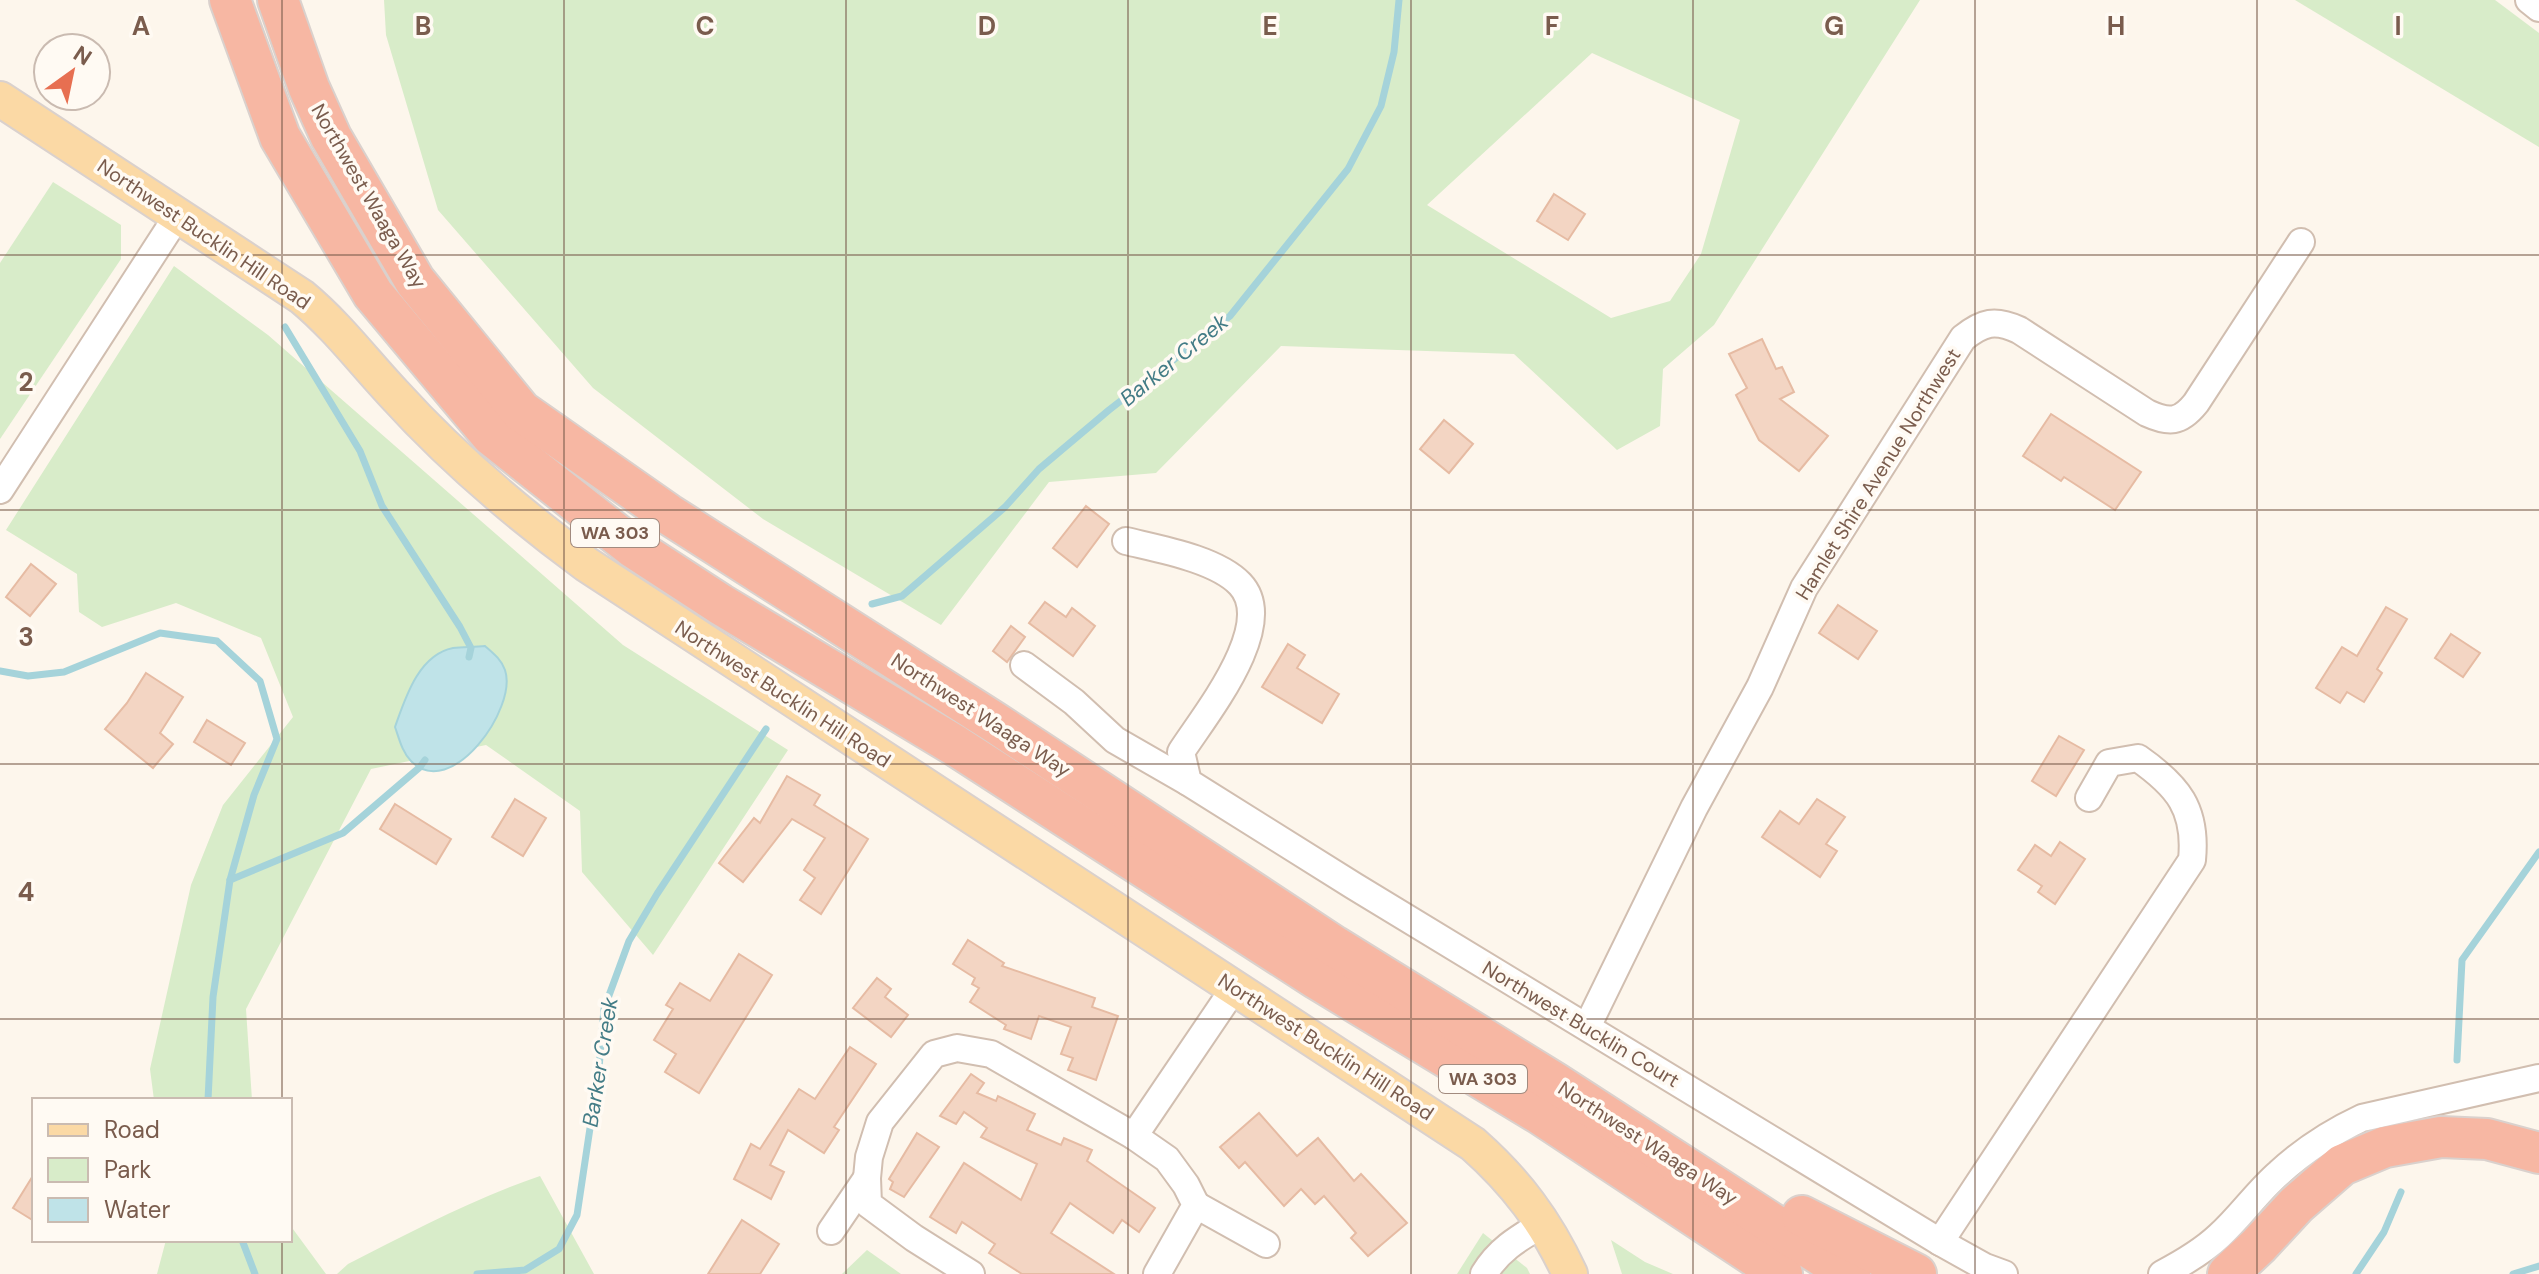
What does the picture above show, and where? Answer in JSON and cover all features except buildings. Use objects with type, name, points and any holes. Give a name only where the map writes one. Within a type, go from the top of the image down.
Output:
[{"type":"highway","name":"Northwest Waaga Way","points":[[230,0],[280,137],[373,294],[491,435],[634,548],[720,604],[956,746],[1317,979],[1553,1122],[1782,1274]]},
{"type":"highway","name":"Northwest Waaga Way","points":[[278,0],[309,88],[331,137],[415,281],[521,411],[668,514],[994,722],[1334,946],[1850,1274]]},
{"type":"highway","points":[[294,0],[301,24],[309,88]]},
{"type":"highway","points":[[1578,1099],[1916,1274]]},
{"type":"highway","points":[[2228,1274],[2296,1205],[2342,1165],[2385,1147],[2441,1137],[2487,1139],[2539,1153]]},
{"type":"highway","points":[[2272,1274],[2297,1233],[2339,1192],[2392,1164],[2445,1156],[2486,1160],[2539,1174]]},
{"type":"main road","name":"Northwest Bucklin Hill Road","points":[[0,99],[279,280],[313,306],[454,456],[526,519],[586,564],[1473,1144],[1517,1187],[1544,1223],[1570,1274]]},
{"type":"street","points":[[2529,0],[2539,8]]},
{"type":"street","points":[[0,490],[178,215]]},
{"type":"street","name":"Hamlet Shire Avenue Northwest","points":[[1587,1027],[1694,808],[1760,687],[1804,588],[1963,338],[1990,322],[2005,323],[2147,413],[2162,420],[2176,421],[2196,403],[2301,242]]},
{"type":"street","points":[[1126,541],[1168,551],[1222,571],[1240,584],[1247,595],[1251,611],[1250,634],[1241,656],[1181,752],[1188,782]]},
{"type":"street","name":"Northwest Bucklin Court","points":[[1024,665],[1074,702],[1115,740],[1940,1242],[2004,1274]]},
{"type":"street","points":[[1940,1242],[2192,860],[2194,839],[2191,820],[2181,796],[2162,775],[2138,758],[2109,763],[2089,798]]},
{"type":"street","points":[[1134,1136],[1235,987]]},
{"type":"street","points":[[971,1274],[868,1204],[869,1157],[880,1122],[934,1054],[957,1048],[991,1054],[1134,1136],[1167,1159],[1196,1205],[1266,1244]]},
{"type":"street","points":[[2162,1274],[2200,1253],[2278,1173],[2320,1140],[2341,1128],[2375,1115],[2539,1078]]},
{"type":"street","points":[[831,1231],[867,1178]]},
{"type":"street","points":[[1157,1274],[1196,1205]]},
{"type":"street","points":[[1484,1274],[1508,1244],[1544,1223]]},
{"type":"green space","points":[[384,0],[1920,0],[1714,325],[1663,369],[1660,426],[1617,450],[1514,354],[1281,346],[1156,473],[1049,482],[941,625],[763,519],[593,388],[438,210],[386,35]],"holes":[[[1592,53],[1740,120],[1701,254],[1670,301],[1611,318],[1427,205]]]},
{"type":"green space","points":[[2295,0],[2495,0],[2539,33],[2539,147]]},
{"type":"green space","points":[[53,182],[121,225],[121,259],[0,439],[0,263]]},
{"type":"green space","points":[[174,266],[268,335],[623,645],[788,750],[653,955],[582,872],[580,811],[486,745],[371,769],[246,1009],[252,1098],[154,1098],[150,1069],[191,885],[223,805],[293,717],[261,638],[176,603],[102,627],[79,612],[77,574],[6,530]]},
{"type":"green space","points":[[540,1176],[594,1274],[337,1274],[348,1264],[442,1217]]},
{"type":"green space","points":[[292,1228],[326,1274],[157,1274],[165,1242],[292,1242]]},
{"type":"green space","points":[[1483,1233],[1527,1268],[1530,1274],[1457,1274]]},
{"type":"green space","points":[[1611,1240],[1645,1262],[1673,1274],[1622,1274]]},
{"type":"green space","points":[[867,1250],[901,1274],[842,1274]]},
{"type":"water","points":[[485,646],[499,659],[505,670],[506,687],[492,726],[462,760],[444,769],[427,770],[408,757],[395,727],[409,692],[422,669],[441,652]]},
{"type":"waterway","name":"Barker Creek","points":[[872,604],[902,596],[1005,507],[1039,469],[1230,316],[1348,169],[1381,106],[1394,52],[1399,0]]},
{"type":"waterway","points":[[285,327],[360,451],[382,506],[460,627],[471,648],[469,657]]},
{"type":"waterway","points":[[0,671],[28,676],[64,672],[160,633],[217,641],[260,681],[277,739],[254,795],[230,880],[213,997],[208,1098]]},
{"type":"waterway","name":"Barker Creek","points":[[477,1274],[525,1270],[559,1249],[577,1215],[599,1068],[604,1009],[629,941],[766,729]]},
{"type":"waterway","points":[[230,880],[343,833],[425,760]]},
{"type":"waterway","points":[[2457,1060],[2462,960],[2539,852]]},
{"type":"waterway","points":[[2356,1274],[2384,1232],[2401,1192]]},
{"type":"waterway","points":[[243,1242],[255,1274]]},
{"type":"waterway","points":[[2513,1274],[2539,1266]]}]
